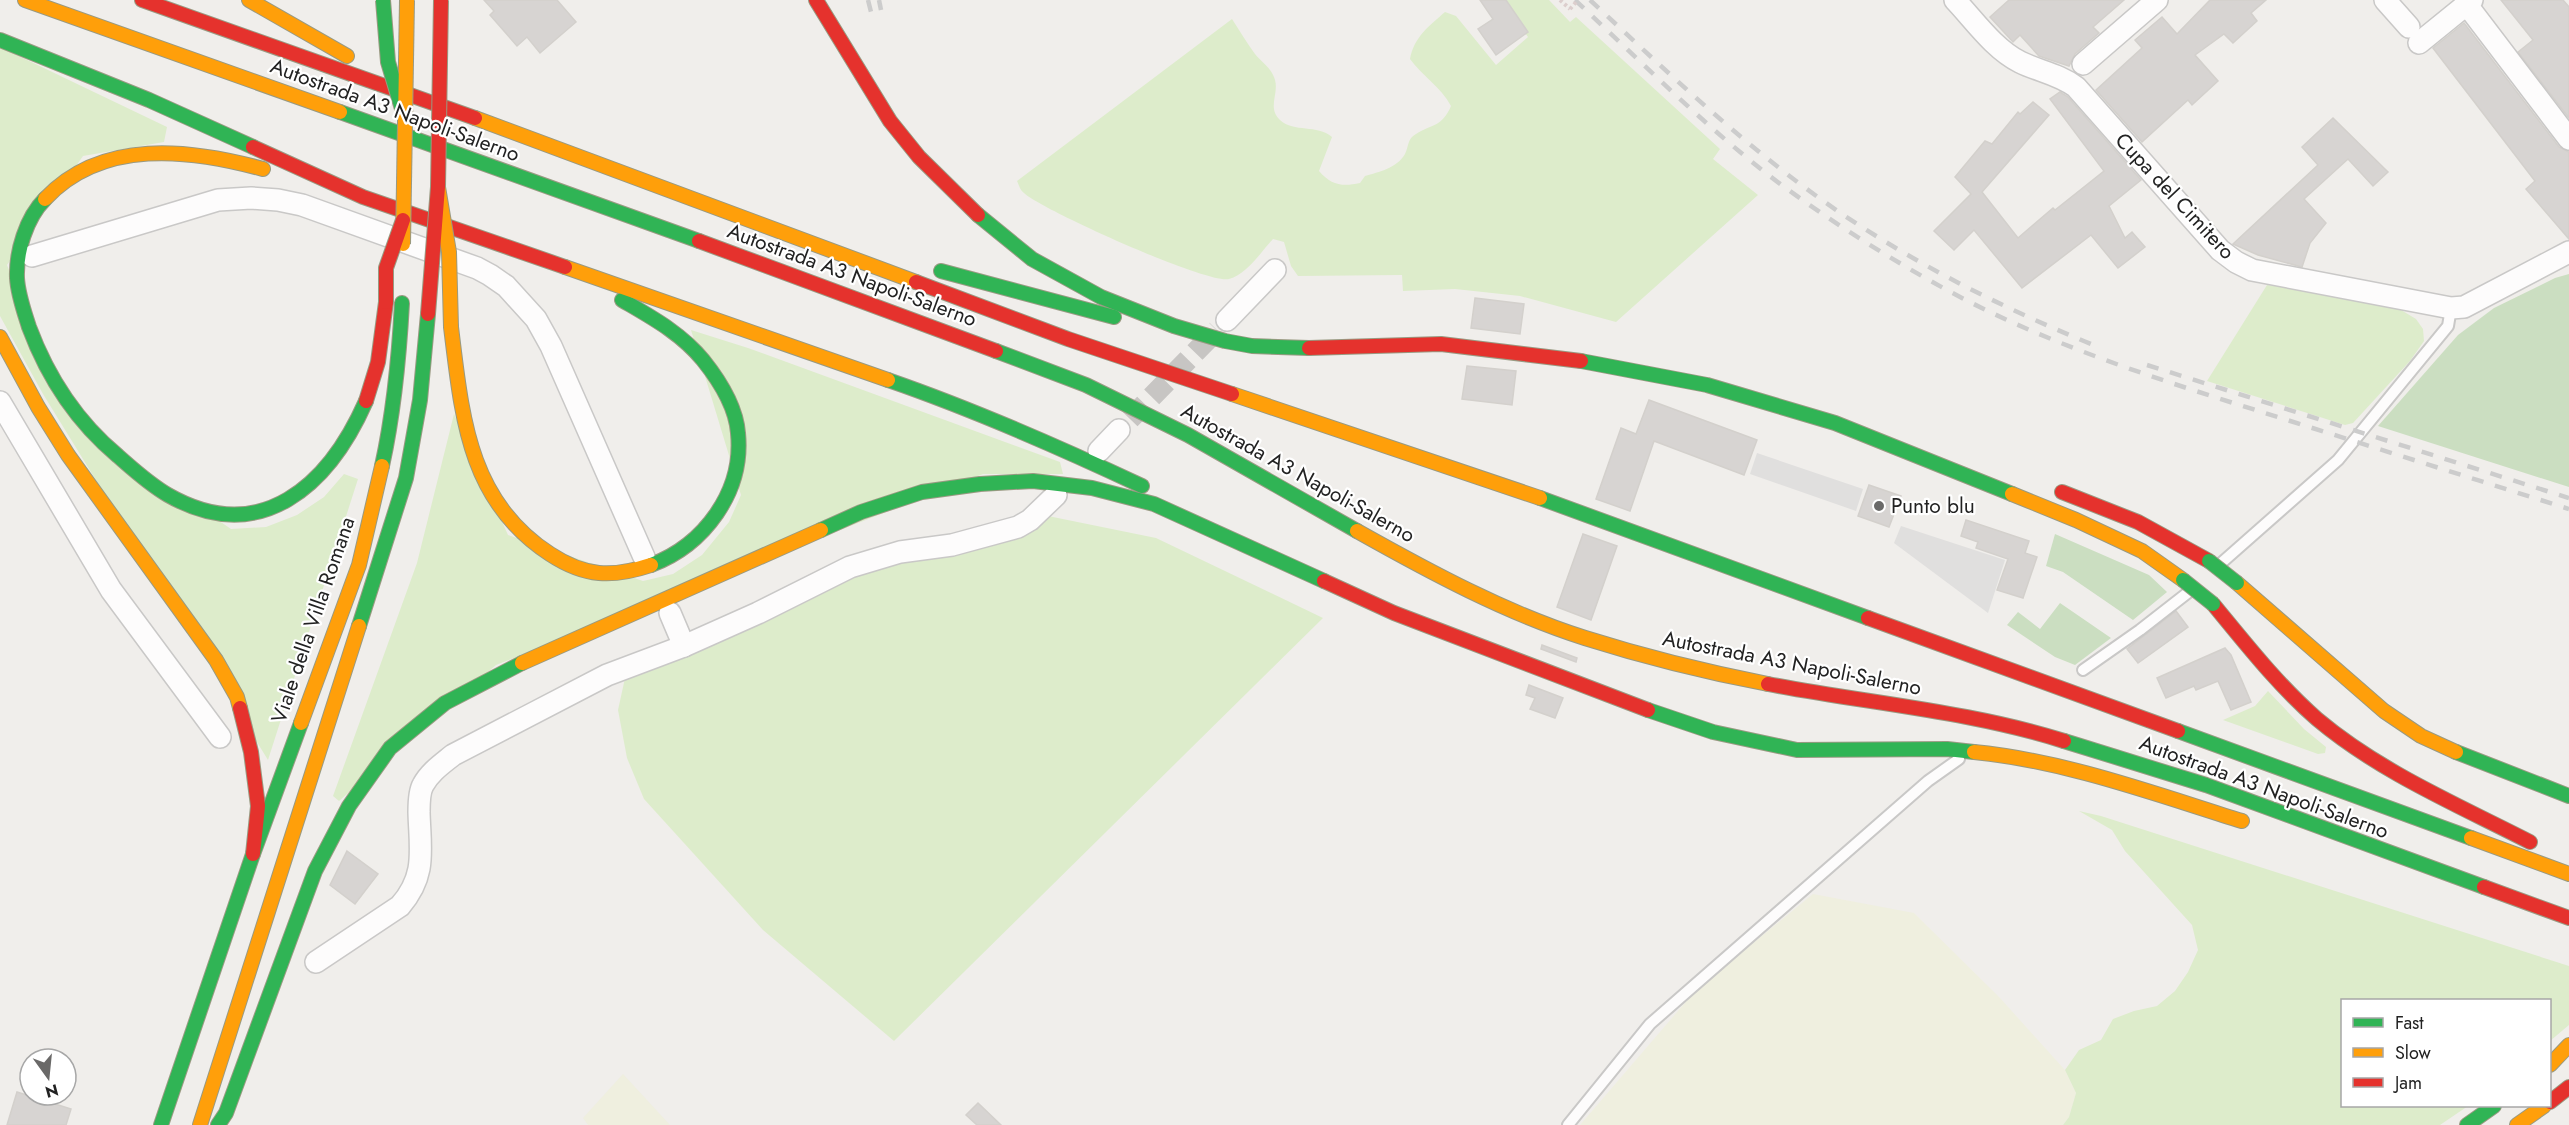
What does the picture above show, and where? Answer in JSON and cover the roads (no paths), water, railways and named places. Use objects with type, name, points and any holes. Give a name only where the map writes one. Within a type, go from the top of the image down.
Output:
[{"type":"main road","name":"Autostrada A3 Napoli-Salerno","points":[[25,0],[747,258],[1086,385],[1188,435],[1405,558],[1498,604],[1584,638],[1702,671],[2040,733],[2206,785],[2569,918]]},
{"type":"main road","name":"Autostrada A3 Napoli-Salerno","points":[[142,0],[421,98],[1068,339],[1515,489],[2569,874]]},
{"type":"main road","points":[[249,0],[421,98]]},
{"type":"main road","points":[[383,0],[388,62],[405,119]]},
{"type":"main road","points":[[402,268],[406,0]]},
{"type":"main road","name":"Viale della Villa Romana","points":[[200,1125],[406,478],[420,400],[438,187],[441,0]]},
{"type":"main road","points":[[816,0],[890,121],[919,157],[973,210],[1032,259],[1101,297],[1174,326],[1225,341]]},
{"type":"main road","points":[[0,40],[149,100],[363,197]]},
{"type":"main road","points":[[403,220],[386,268],[383,339],[368,403],[352,432],[320,477],[291,500],[263,511],[229,515],[188,505],[151,485],[106,447],[69,406],[36,345],[18,286],[20,245],[34,212],[57,183],[99,162],[148,153],[186,152],[219,158],[363,197],[968,408],[1126,477],[1286,563]]},
{"type":"main road","points":[[438,187],[449,252],[451,327],[462,408],[475,461],[496,502],[528,539],[561,561],[599,575],[648,568],[685,549],[718,516],[735,475],[738,433],[725,395],[701,358],[693,350],[676,334],[569,267]]},
{"type":"main road","points":[[729,212],[888,256]]},
{"type":"main road","points":[[923,266],[1059,303],[1225,341],[1280,348],[1441,344],[1560,357],[1707,385],[1835,423],[2114,536],[2142,551],[2212,604],[2268,669],[2334,733],[2399,774],[2569,862]]},
{"type":"main road","name":"Viale della Villa Romana","points":[[161,1125],[253,854],[359,564],[392,422],[397,386],[402,297]]},
{"type":"main road","points":[[0,337],[27,388],[68,455],[216,660],[237,697],[250,752],[258,807],[253,854]]},
{"type":"main road","points":[[1885,442],[1974,464]]},
{"type":"main road","points":[[218,1125],[226,1113],[315,871],[349,806],[390,748],[445,703],[507,669],[861,512],[922,492],[968,485],[1033,482],[1092,488],[1154,504],[1394,613],[1713,732],[1797,750],[1947,749],[1987,753],[2042,763],[2105,779],[2252,824]]},
{"type":"main road","points":[[2048,487],[2120,512],[2179,541],[2210,561],[2384,711],[2421,736],[2476,762],[2569,796]]},
{"type":"main road","points":[[2308,837],[2387,853]]},
{"type":"main road","points":[[2551,1064],[2569,1045]]},
{"type":"main road","points":[[2551,1101],[2569,1087]]},
{"type":"main road","points":[[2467,1125],[2493,1107]]},
{"type":"main road","points":[[2517,1125],[2543,1107]]},
{"type":"street","name":"Cupa del Cimitero","points":[[1955,0],[2007,54],[2068,81],[2076,87],[2220,250],[2252,270],[2451,308],[2464,307],[2475,302],[2569,252]]},
{"type":"street","points":[[2083,64],[2157,0]]},
{"type":"street","points":[[2385,0],[2414,35],[2470,2],[2569,139]]},
{"type":"street","points":[[32,256],[218,200],[251,198],[302,205],[477,268],[506,286],[536,320],[551,346],[644,556]]},
{"type":"street","points":[[1227,320],[1275,270]]},
{"type":"street","points":[[0,402],[111,590],[220,737]]},
{"type":"street","points":[[1099,451],[1119,430]]},
{"type":"street","points":[[316,962],[400,906],[411,893],[419,877],[419,807],[422,786],[433,771],[453,755],[607,675],[684,646],[758,613],[850,567],[900,552],[952,545],[1018,527],[1030,520],[1056,495]]},
{"type":"street","points":[[670,613],[684,646]]},
{"type":"lane","points":[[2083,670],[2180,600],[2338,460],[2448,326],[2451,308]]},
{"type":"lane","points":[[1568,1125],[1650,1024],[1904,802],[1959,759]]},
{"type":"tunnel","points":[[1130,419],[1217,330]]},
{"type":"railway","points":[[868,0],[871,12]]},
{"type":"railway","points":[[879,0],[881,10]]},
{"type":"railway","points":[[1575,0],[1703,120],[1756,165],[1843,227],[1947,290],[2023,327],[2103,359],[2224,400],[2569,509]]},
{"type":"railway","points":[[1590,0],[1722,121],[1828,204],[1892,246],[1948,277],[2004,306],[2091,344]]},
{"type":"railway","points":[[2147,365],[2569,498]]},
{"type":"place","name":"Punto blu","points":[[1879,506]]}]
